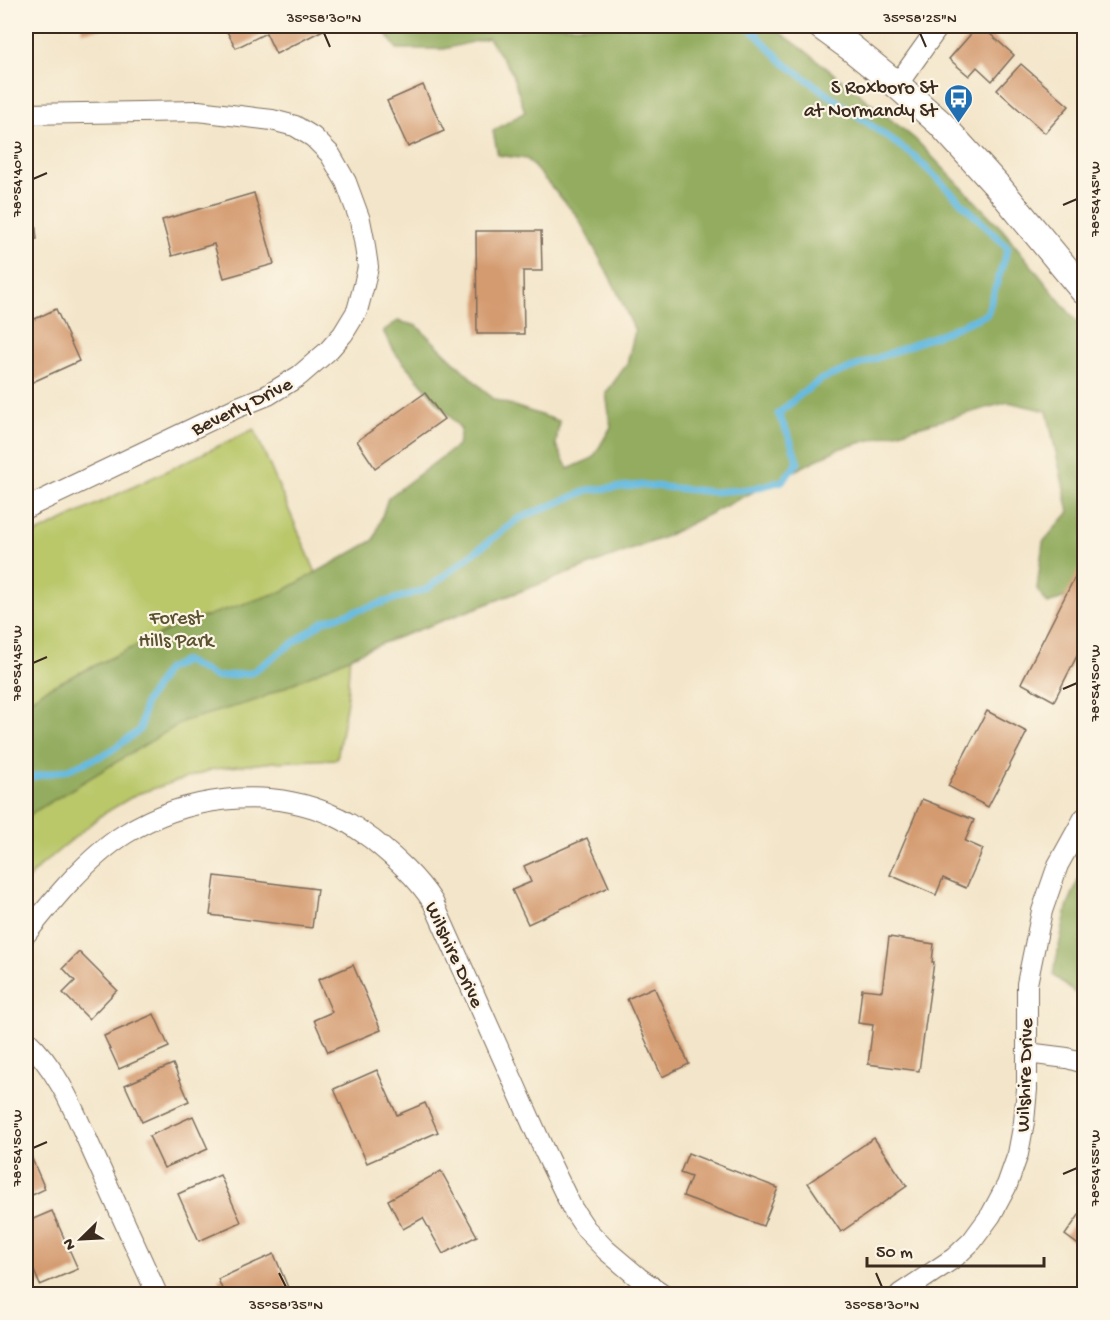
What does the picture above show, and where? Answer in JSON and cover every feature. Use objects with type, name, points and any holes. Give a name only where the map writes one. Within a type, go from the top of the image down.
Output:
[{"type":"street","points":[[821,26],[897,85],[948,132],[999,188],[1084,291]]},
{"type":"street","points":[[897,85],[939,26]]},
{"type":"street","name":"Beverly Drive","points":[[26,114],[198,111],[272,120],[295,126],[313,137],[330,154],[346,182],[360,220],[368,267],[357,311],[343,334],[328,351],[299,376],[268,395],[26,508]]},
{"type":"street","name":"Wilshire Drive","points":[[26,934],[86,865],[105,848],[125,834],[180,808],[235,798],[281,801],[330,814],[355,826],[399,861],[424,888],[433,902],[572,1208],[586,1229],[606,1250],[639,1278],[663,1294]]},
{"type":"street","name":"Wilshire Drive","points":[[900,1294],[954,1258],[972,1241],[991,1215],[1007,1185],[1018,1154],[1024,1122],[1027,984],[1042,911],[1058,865],[1084,818]]},
{"type":"street","points":[[26,1040],[47,1062],[68,1099],[157,1294]]},
{"type":"street","points":[[1027,1053],[1067,1058],[1084,1063]]},
{"type":"green space","points":[[380,26],[771,26],[803,49],[915,139],[1002,229],[1084,331],[1084,589],[1048,604],[1037,589],[1043,542],[1069,512],[1047,411],[1008,402],[838,449],[662,538],[370,648],[257,700],[184,721],[26,817],[26,702],[46,689],[179,625],[283,591],[374,540],[388,498],[458,445],[461,429],[396,354],[383,331],[398,321],[417,326],[493,399],[559,421],[556,445],[568,469],[593,458],[611,427],[606,393],[627,364],[635,331],[615,287],[577,216],[527,159],[498,155],[493,131],[525,112],[511,71],[488,38],[444,49],[397,49]]},
{"type":"green space","name":"Forest Hills Park","points":[[254,429],[350,652],[347,700],[337,759],[274,762],[214,769],[137,794],[103,814],[39,867],[26,881],[26,538]]},
{"type":"green space","points":[[1084,865],[1084,974],[1075,993],[1053,975],[1067,908]]},
{"type":"building","points":[[81,26],[114,26],[114,27],[82,32]]},
{"type":"building","points":[[224,26],[331,26],[276,54],[266,33],[236,48]]},
{"type":"building","points":[[978,26],[981,26],[1014,55],[992,81],[977,67],[969,76],[949,59]]},
{"type":"building","points":[[1021,64],[1069,106],[1045,133],[997,90]]},
{"type":"building","points":[[423,85],[444,131],[408,147],[387,101]]},
{"type":"building","points":[[254,193],[274,264],[224,278],[214,244],[172,256],[162,220]]},
{"type":"building","points":[[32,195],[37,239],[26,240],[26,196]]},
{"type":"building","points":[[476,231],[541,231],[542,271],[523,271],[524,334],[477,334]]},
{"type":"building","points":[[56,309],[79,361],[26,385],[26,323]]},
{"type":"building","points":[[425,393],[444,419],[375,468],[357,441]]},
{"type":"building","points":[[1084,559],[1084,642],[1054,701],[1021,683]]},
{"type":"building","points":[[987,711],[1027,732],[988,807],[948,786]]},
{"type":"building","points":[[922,799],[974,820],[965,841],[983,849],[966,888],[943,878],[936,895],[890,875]]},
{"type":"building","points":[[587,838],[609,887],[528,924],[512,890],[531,882],[524,866]]},
{"type":"building","points":[[215,876],[317,889],[312,928],[210,915]]},
{"type":"building","points":[[889,937],[934,944],[932,962],[934,962],[919,1071],[868,1064],[873,1025],[858,1023],[862,989],[882,991]]},
{"type":"building","points":[[79,952],[117,990],[89,1019],[63,993],[75,981],[63,968]]},
{"type":"building","points":[[353,965],[381,1030],[328,1052],[314,1020],[332,1012],[318,980]]},
{"type":"building","points":[[654,987],[689,1064],[662,1077],[627,999]]},
{"type":"building","points":[[154,1014],[169,1047],[119,1069],[104,1036]]},
{"type":"building","points":[[173,1064],[189,1101],[142,1122],[125,1085]]},
{"type":"building","points":[[377,1070],[397,1115],[425,1103],[438,1132],[367,1163],[334,1089]]},
{"type":"building","points":[[193,1116],[208,1149],[164,1168],[149,1136]]},
{"type":"building","points":[[874,1138],[907,1186],[841,1232],[808,1183]]},
{"type":"building","points":[[26,1145],[45,1189],[26,1198]]},
{"type":"building","points":[[688,1153],[778,1188],[763,1226],[683,1196],[691,1177],[680,1173]]},
{"type":"building","points":[[441,1171],[477,1236],[443,1254],[423,1218],[403,1229],[388,1200]]},
{"type":"building","points":[[220,1175],[241,1222],[199,1241],[178,1194]]},
{"type":"building","points":[[1084,1208],[1084,1249],[1065,1235]]},
{"type":"building","points":[[52,1211],[78,1269],[40,1285],[26,1252],[26,1222]]},
{"type":"building","points":[[274,1254],[289,1290],[280,1294],[224,1294],[218,1279]]},
{"type":"waterway","points":[[26,778],[66,770],[106,754],[140,730],[145,703],[167,669],[185,661],[216,677],[251,673],[324,621],[427,589],[518,519],[589,490],[644,485],[713,492],[751,489],[782,481],[798,463],[789,436],[778,414],[801,394],[822,379],[987,314],[1008,248],[914,156],[784,63],[748,26]]},
{"type":"place","name":"S Roxboro St at Normandy St","points":[[958,124]]}]
